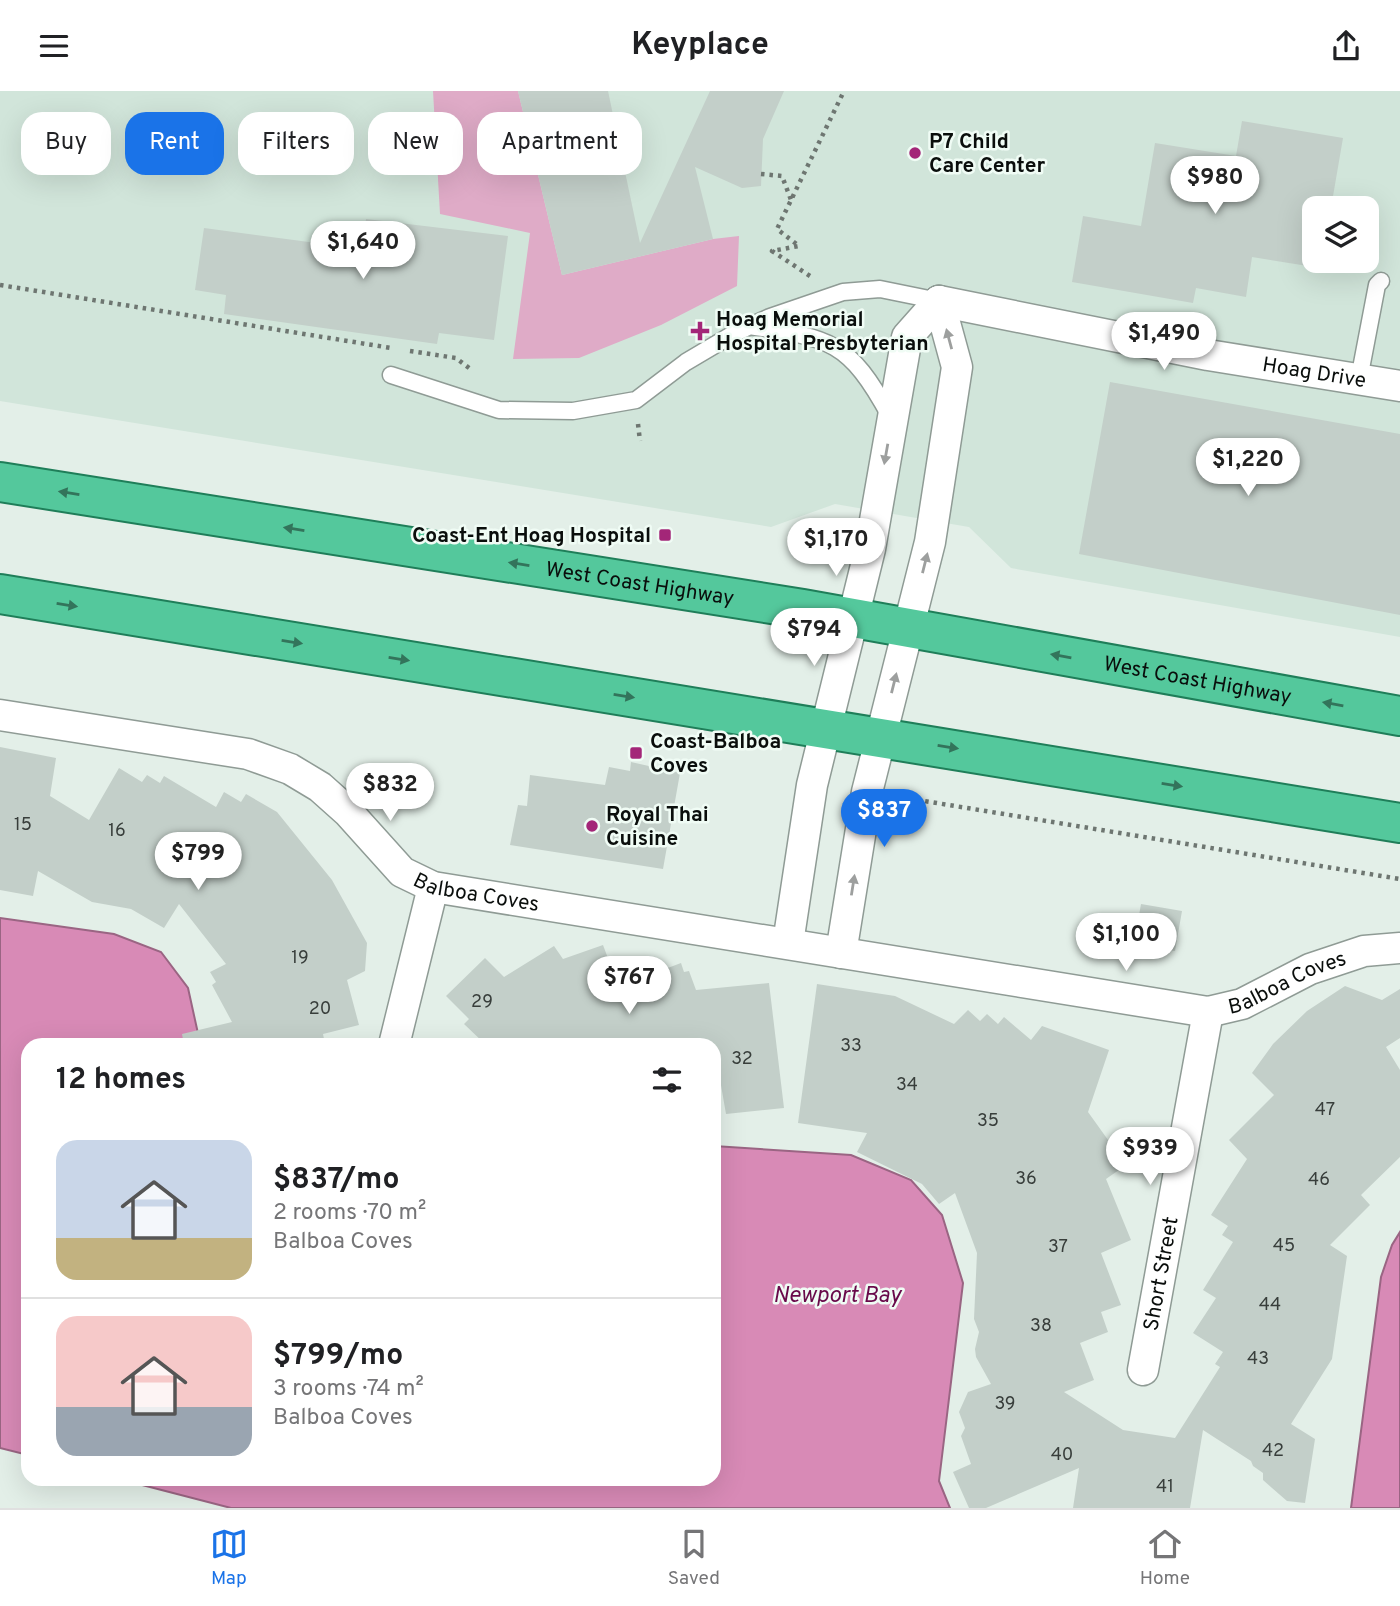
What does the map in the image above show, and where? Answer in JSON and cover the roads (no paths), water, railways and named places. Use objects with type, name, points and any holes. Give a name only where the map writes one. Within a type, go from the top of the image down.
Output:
[{"type":"highway","name":"West Coast Highway","points":[[0,482],[852,619],[1400,716]]},
{"type":"highway","points":[[0,594],[1400,823]]},
{"type":"street","name":"Hoag Drive","points":[[939,301],[1208,355],[1400,386]]},
{"type":"street","points":[[788,943],[812,785],[870,549],[907,337],[939,301]]},
{"type":"street","points":[[841,953],[867,792],[930,542],[957,367],[939,301]]},
{"type":"street","name":"Balboa Coves","points":[[0,715],[248,754],[289,769],[320,787],[348,812],[402,872],[433,887],[1208,1012],[1242,1005],[1310,969],[1364,951],[1400,948]]},
{"type":"street","points":[[396,1038],[433,887]]},
{"type":"street","name":"Short Street","points":[[1143,1370],[1208,1012]]},
{"type":"lane","points":[[1359,379],[1377,285],[1381,281]]},
{"type":"lane","points":[[391,375],[499,409],[573,411],[636,400],[686,362],[749,326],[843,292],[880,289],[939,301]]},
{"type":"lane","points":[[749,326],[810,335],[840,349],[871,381],[892,420]]},
{"type":"water","points":[[0,918],[114,934],[161,952],[188,988],[199,1038],[21,1038],[21,1453],[0,1448]]},
{"type":"water","name":"Newport Bay","points":[[721,1146],[851,1155],[911,1180],[942,1215],[963,1283],[939,1481],[950,1508],[231,1508],[146,1486],[721,1486]]},
{"type":"water","points":[[1400,1232],[1400,1508],[1351,1508],[1381,1277],[1392,1245]]},
{"type":"place","name":"P7 Child Care Center","points":[[915,153]]},
{"type":"place","name":"Hoag Memorial Hospital Presbyterian","points":[[700,331]]},
{"type":"place","name":"Coast-Ent Hoag Hospital","points":[[665,535]]},
{"type":"place","name":"Coast-Balboa Coves","points":[[636,753]]},
{"type":"place","name":"Royal Thai Cuisine","points":[[592,826]]}]
